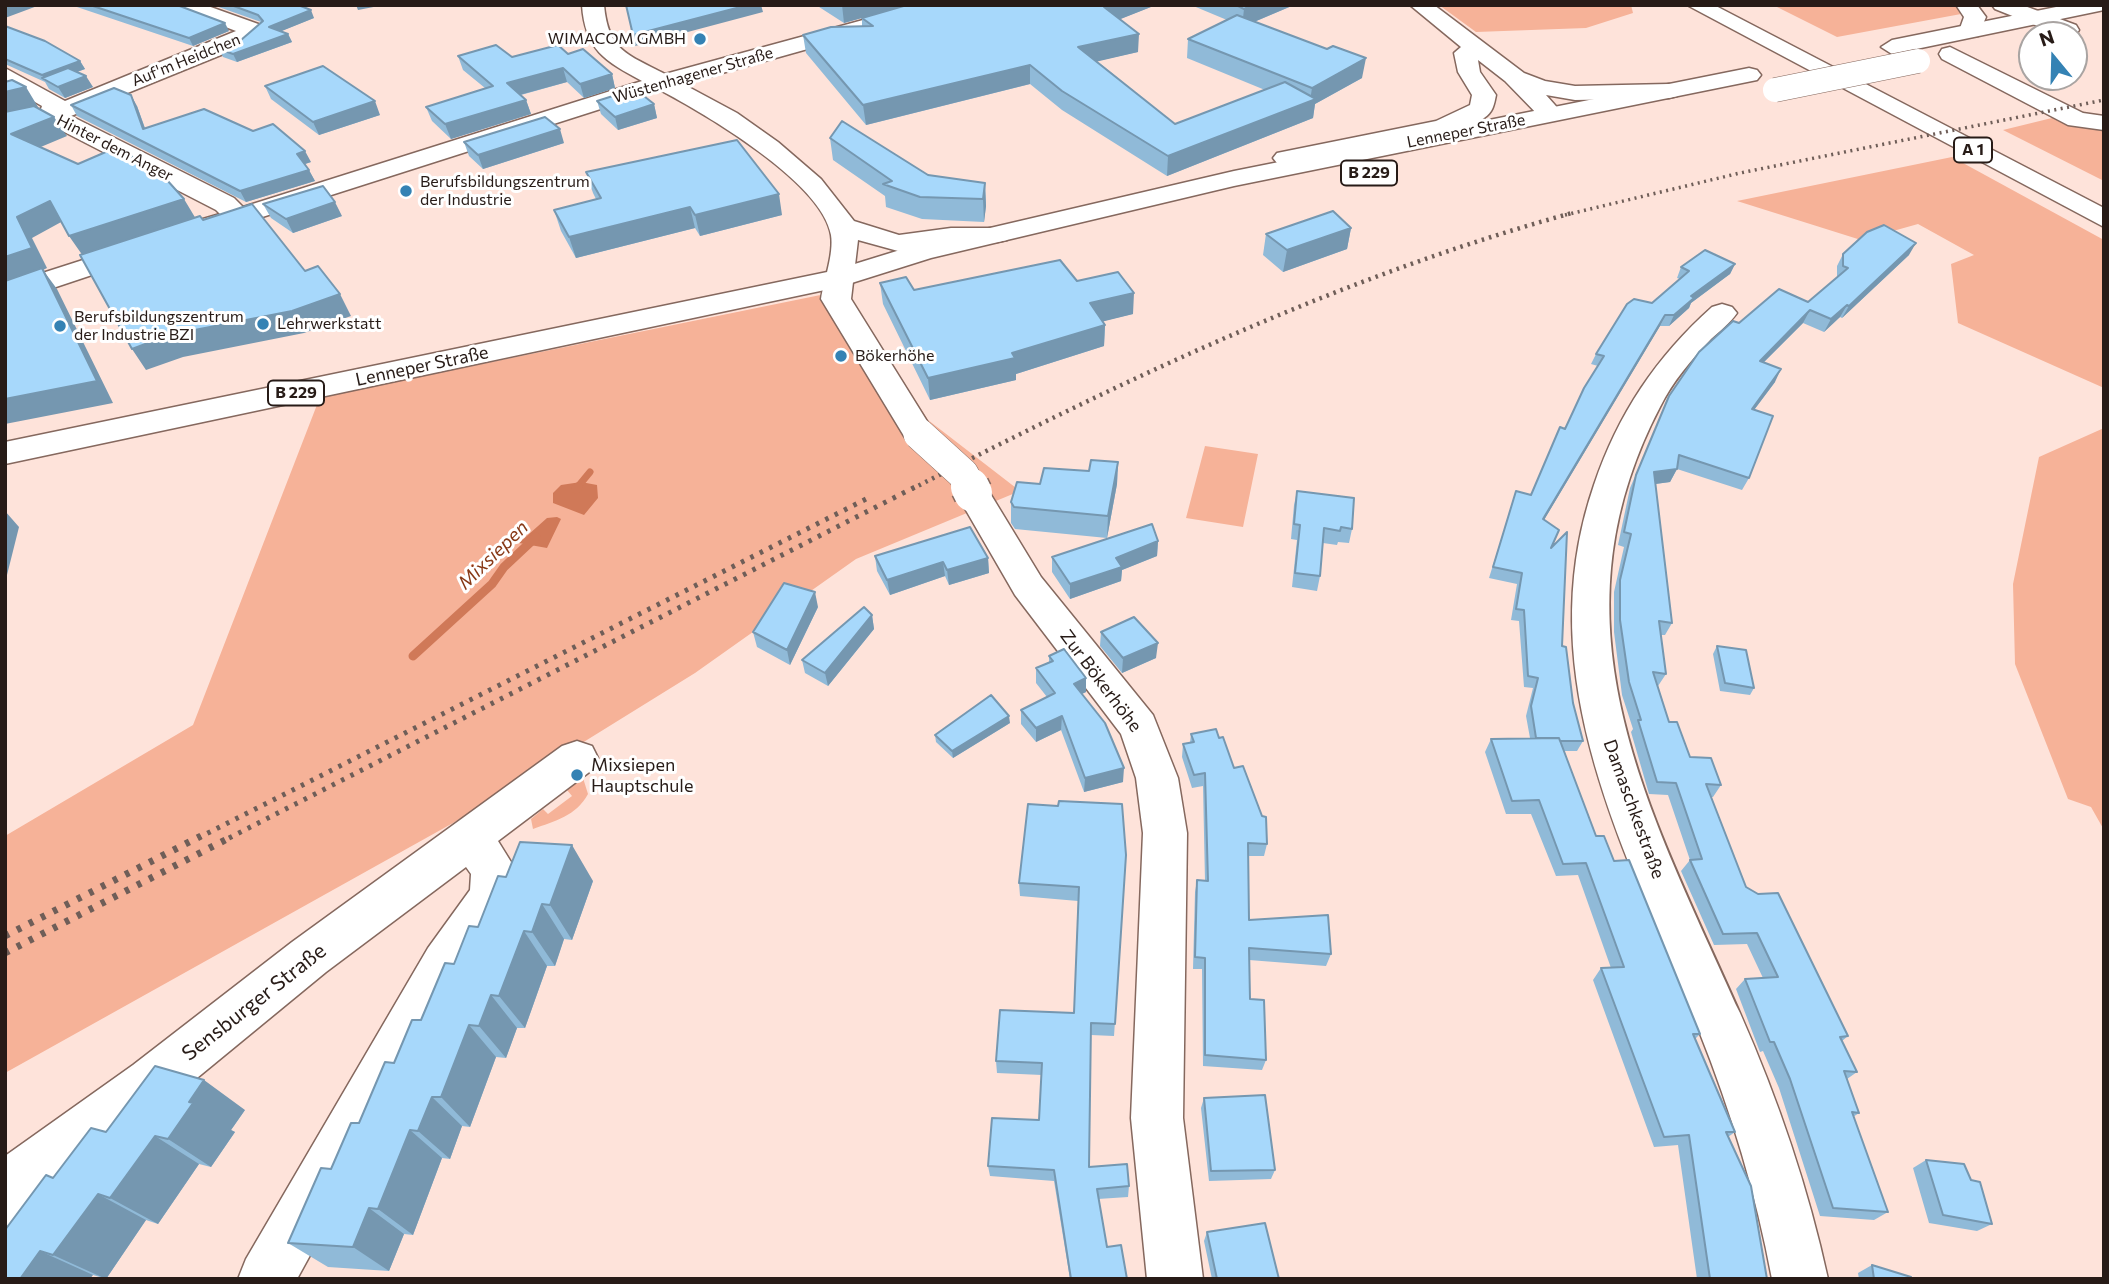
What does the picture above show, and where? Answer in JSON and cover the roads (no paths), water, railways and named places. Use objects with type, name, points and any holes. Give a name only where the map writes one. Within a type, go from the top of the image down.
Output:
[{"type":"main road","name":"Auf'm Heidchen","points":[[56,117],[224,46],[253,30],[185,5]]},
{"type":"main road","points":[[593,5],[595,31],[605,47],[717,111],[747,132],[822,194],[840,216],[845,227],[898,243],[951,236],[997,234]]},
{"type":"main road","name":"Wüstenhagener Straße","points":[[5,295],[171,238],[663,82],[943,5]]},
{"type":"main road","points":[[1407,5],[1465,53],[1517,105],[1550,122]]},
{"type":"main road","points":[[1420,5],[1513,76],[1550,122]]},
{"type":"main road","name":"A 1","points":[[1698,5],[2104,219]]},
{"type":"main road","name":"A 1","points":[[1734,5],[2104,197]]},
{"type":"main road","points":[[1966,5],[1975,17],[1970,31]]},
{"type":"main road","points":[[2002,5],[2035,21]]},
{"type":"main road","name":"Lenneper Straße","points":[[2041,21],[2099,5]]},
{"type":"main road","name":"Lenneper Straße","points":[[839,278],[894,277],[932,270],[1193,209],[1669,91],[1970,31],[2018,25]]},
{"type":"main road","name":"Lenneper Straße","points":[[5,453],[839,278],[895,257],[1277,164],[1774,90],[1950,54],[2018,29]]},
{"type":"main road","points":[[1277,164],[1443,127],[1474,114],[1482,107],[1484,95],[1469,72],[1465,53]]},
{"type":"main road","points":[[1950,54],[2077,120],[2104,123]]},
{"type":"main road","name":"Hinter dem Anger","points":[[5,75],[55,103],[56,117],[225,204],[237,217]]},
{"type":"main road","points":[[1513,76],[1553,91],[1578,95],[1642,89],[1669,91]]},
{"type":"main road","points":[[5,125],[26,117],[56,117]]},
{"type":"main road","points":[[5,142],[56,117]]},
{"type":"main road","name":"Zur Bökerhöhe","points":[[845,227],[835,299],[841,311],[919,434],[963,474],[1028,586],[1139,727],[1157,778],[1166,833],[1157,1118],[1175,1279]]},
{"type":"main road","name":"Damaschkestraße","points":[[1722,313],[1693,338],[1665,370],[1634,421],[1604,501],[1595,540],[1590,586],[1590,646],[1595,688],[1610,752],[1643,841],[1749,1095],[1786,1208],[1800,1279]]},
{"type":"main road","name":"Sensburger Straße","points":[[5,1189],[50,1159],[309,957],[577,758]]},
{"type":"main road","points":[[267,1279],[445,963],[492,896],[494,870],[481,852],[460,846]]},
{"type":"main road","name":"Sensburger Straße","points":[[5,1225],[50,1159]]},
{"type":"waterway","name":"Mixsiepen","points":[[578,487],[576,489],[590,472]]},
{"type":"waterway","name":"Mixsiepen","points":[[413,656],[492,584],[504,567],[536,537]]},
{"type":"railway","points":[[1567,215],[1740,173],[2104,100]]},
{"type":"railway","points":[[1567,215],[1572,213]]},
{"type":"railway","points":[[912,489],[1072,408],[1317,299],[1486,239],[1567,215]]},
{"type":"railway","points":[[229,838],[915,487]]},
{"type":"railway","points":[[198,838],[870,497]]},
{"type":"railway","points":[[5,936],[201,836]]},
{"type":"railway","points":[[5,953],[233,836]]},
{"type":"place","name":"WIMACOM GMBH","points":[[700,39]]},
{"type":"place","name":"Berufsbildungszentrum der Industrie","points":[[406,191]]},
{"type":"place","name":"Lehrwerkstatt","points":[[263,324]]},
{"type":"place","name":"Berufsbildungszentrum der Industrie BZI","points":[[60,326]]},
{"type":"place","name":"Bökerhöhe","points":[[841,356]]},
{"type":"place","name":"Mixsiepen Hauptschule","points":[[577,775]]}]
